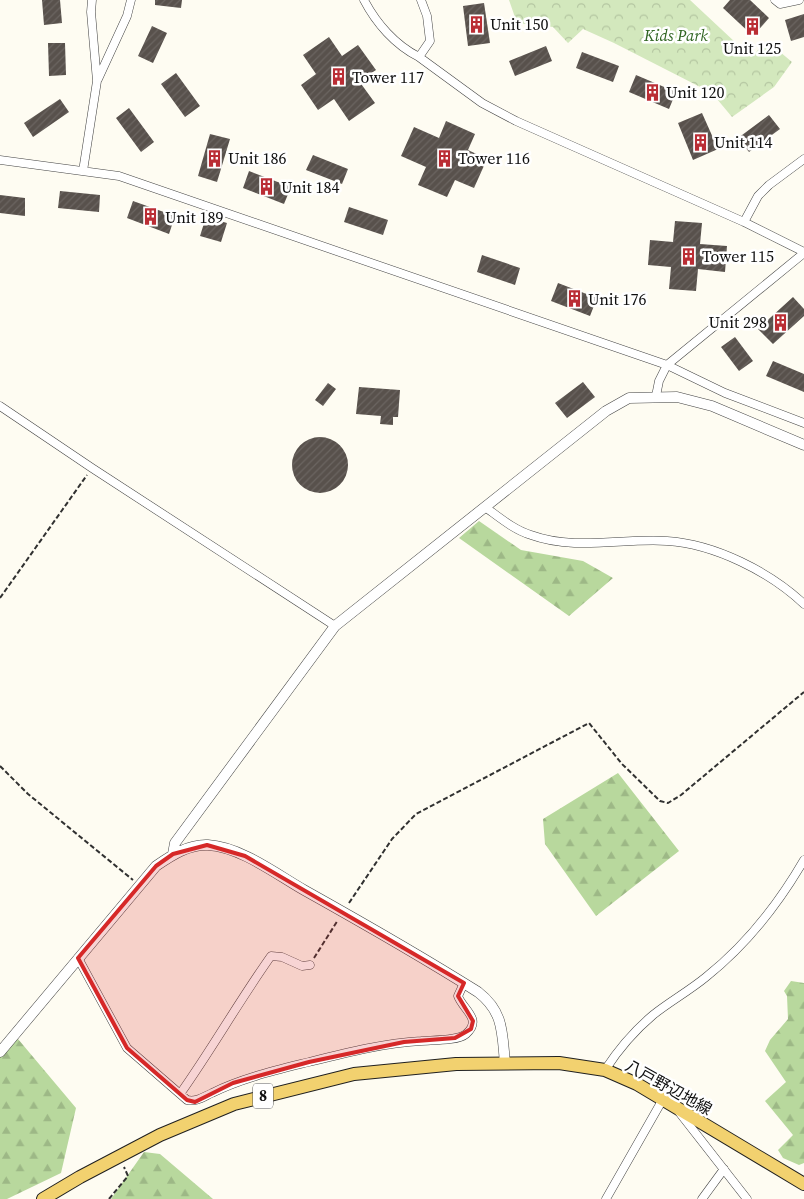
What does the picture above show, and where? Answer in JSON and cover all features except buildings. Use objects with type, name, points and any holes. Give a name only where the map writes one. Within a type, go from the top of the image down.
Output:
[{"type":"main road","name":"八戸野辺地線","points":[[505,1063],[559,1063],[605,1070],[637,1084],[804,1184]]},
{"type":"main road","name":"8","points":[[42,1199],[160,1135],[234,1104],[354,1074],[456,1064],[505,1063]]},
{"type":"street","points":[[83,171],[97,81],[91,12],[92,0]]},
{"type":"street","points":[[97,81],[127,16],[132,0]]},
{"type":"street","points":[[364,0],[372,14],[387,32],[407,51],[418,56],[482,103],[516,121],[744,222],[804,253],[667,365],[659,381],[656,396]]},
{"type":"street","points":[[418,56],[430,40],[428,16],[421,0]]},
{"type":"street","points":[[775,0],[780,4],[799,0]]},
{"type":"street","points":[[744,222],[758,196],[804,158]]},
{"type":"street","points":[[0,160],[119,176],[667,365],[724,393],[804,423]]},
{"type":"street","points":[[173,854],[175,842],[335,626],[606,411],[629,398],[677,397],[712,406],[804,445]]},
{"type":"street","points":[[0,406],[335,626]]},
{"type":"street","points":[[485,507],[505,522],[530,535],[555,542],[580,544],[637,540],[670,541],[716,552],[748,564],[770,577],[804,604]]},
{"type":"street","points":[[0,1052],[156,866],[173,854],[190,847],[207,845],[226,848],[245,856],[464,983],[488,1000],[496,1011],[502,1028],[505,1063]]},
{"type":"street","points":[[605,1070],[614,1056],[653,1015],[706,977],[736,949],[783,893],[804,860]]},
{"type":"street","points":[[180,1094],[271,956],[282,957],[302,966],[310,965]]},
{"type":"street","points":[[78,958],[127,1048],[187,1100],[194,1102],[233,1083],[309,1062],[404,1042],[464,1036],[471,1029],[473,1021],[469,1011],[461,1004],[458,996],[464,983]]},
{"type":"street","points":[[606,1199],[668,1102],[747,1199]]},
{"type":"street","points":[[702,1199],[724,1169]]},
{"type":"path","points":[[0,598],[92,468]]},
{"type":"path","points":[[310,965],[392,839],[416,814],[589,723],[629,770],[660,801],[668,803],[681,795],[804,692]]},
{"type":"path","points":[[0,766],[28,794],[139,885]]},
{"type":"path","points":[[109,1199],[128,1176],[120,1155]]},
{"type":"highlighted area","points":[[207,845],[245,856],[464,983],[458,996],[473,1021],[471,1029],[455,1038],[404,1042],[309,1062],[233,1083],[195,1102],[187,1100],[127,1048],[78,958],[156,866],[173,854]]},
{"type":"green space","name":"Kids Park","points":[[509,0],[690,0],[751,57],[767,41],[792,62],[774,87],[732,117],[712,93],[583,29],[568,43],[553,27],[517,23]]},
{"type":"green space","points":[[479,521],[521,550],[583,561],[613,578],[569,616],[459,538]]},
{"type":"green space","points":[[618,773],[679,851],[596,916],[545,844],[543,819]]},
{"type":"green space","points":[[791,981],[804,983],[804,1163],[799,1165],[783,1158],[778,1150],[793,1135],[765,1101],[786,1082],[765,1051],[770,1040],[788,1019],[787,996],[784,991]]},
{"type":"green space","points":[[18,1039],[76,1108],[61,1173],[7,1199],[0,1199],[0,1053]]},
{"type":"green space","points":[[144,1152],[160,1154],[213,1199],[111,1199]]},
{"type":"place","name":"Unit 150","points":[[476,24]]},
{"type":"place","name":"Unit 125","points":[[752,27]]},
{"type":"place","name":"Tower 117","points":[[338,77]]},
{"type":"place","name":"Unit 120","points":[[652,92]]},
{"type":"place","name":"Unit 114","points":[[700,142]]},
{"type":"place","name":"Unit 186","points":[[214,158]]},
{"type":"place","name":"Tower 116","points":[[444,158]]},
{"type":"place","name":"Unit 184","points":[[267,187]]},
{"type":"place","name":"Unit 189","points":[[151,217]]},
{"type":"place","name":"Tower 115","points":[[688,256]]},
{"type":"place","name":"Unit 176","points":[[574,299]]},
{"type":"place","name":"Unit 298","points":[[781,322]]}]
